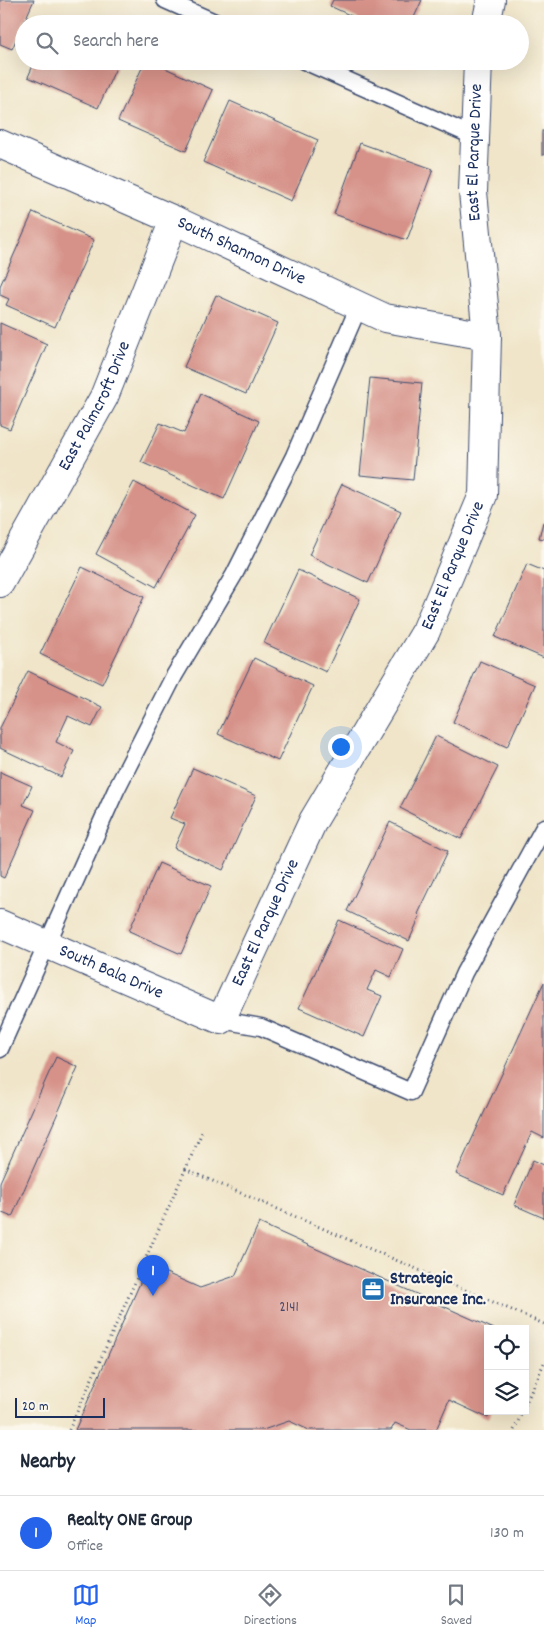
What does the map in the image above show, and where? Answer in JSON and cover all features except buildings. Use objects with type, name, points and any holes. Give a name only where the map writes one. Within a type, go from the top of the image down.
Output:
[{"type":"street","points":[[488,15],[491,0]]},
{"type":"street","name":"East El Parque Drive","points":[[222,1020],[313,821],[426,631],[482,495],[487,336],[473,192],[478,70]]},
{"type":"street","name":"South Shannon Drive","points":[[0,144],[174,220],[385,318],[487,336]]},
{"type":"street","name":"East Palmcroft Drive","points":[[0,583],[104,397],[174,220]]},
{"type":"street","name":"South Bala Drive","points":[[0,924],[222,1020]]},
{"type":"lane","points":[[165,0],[199,15]]},
{"type":"lane","points":[[324,70],[475,137]]},
{"type":"lane","points":[[0,1049],[116,790],[174,676],[234,574],[294,456],[359,306]]},
{"type":"lane","points":[[222,1020],[260,1027],[411,1092],[464,973],[544,827]]},
{"type":"path","points":[[69,1430],[203,1130]]},
{"type":"path","points":[[185,1169],[544,1324]]},
{"type":"path","points":[[529,1396],[544,1363]]},
{"type":"path","points":[[514,1430],[521,1415]]},
{"type":"place","name":"Strategic Insurance Inc.","points":[[373,1289]]},
{"type":"place","name":"Realty ONE Group","points":[[153,1296]]}]
